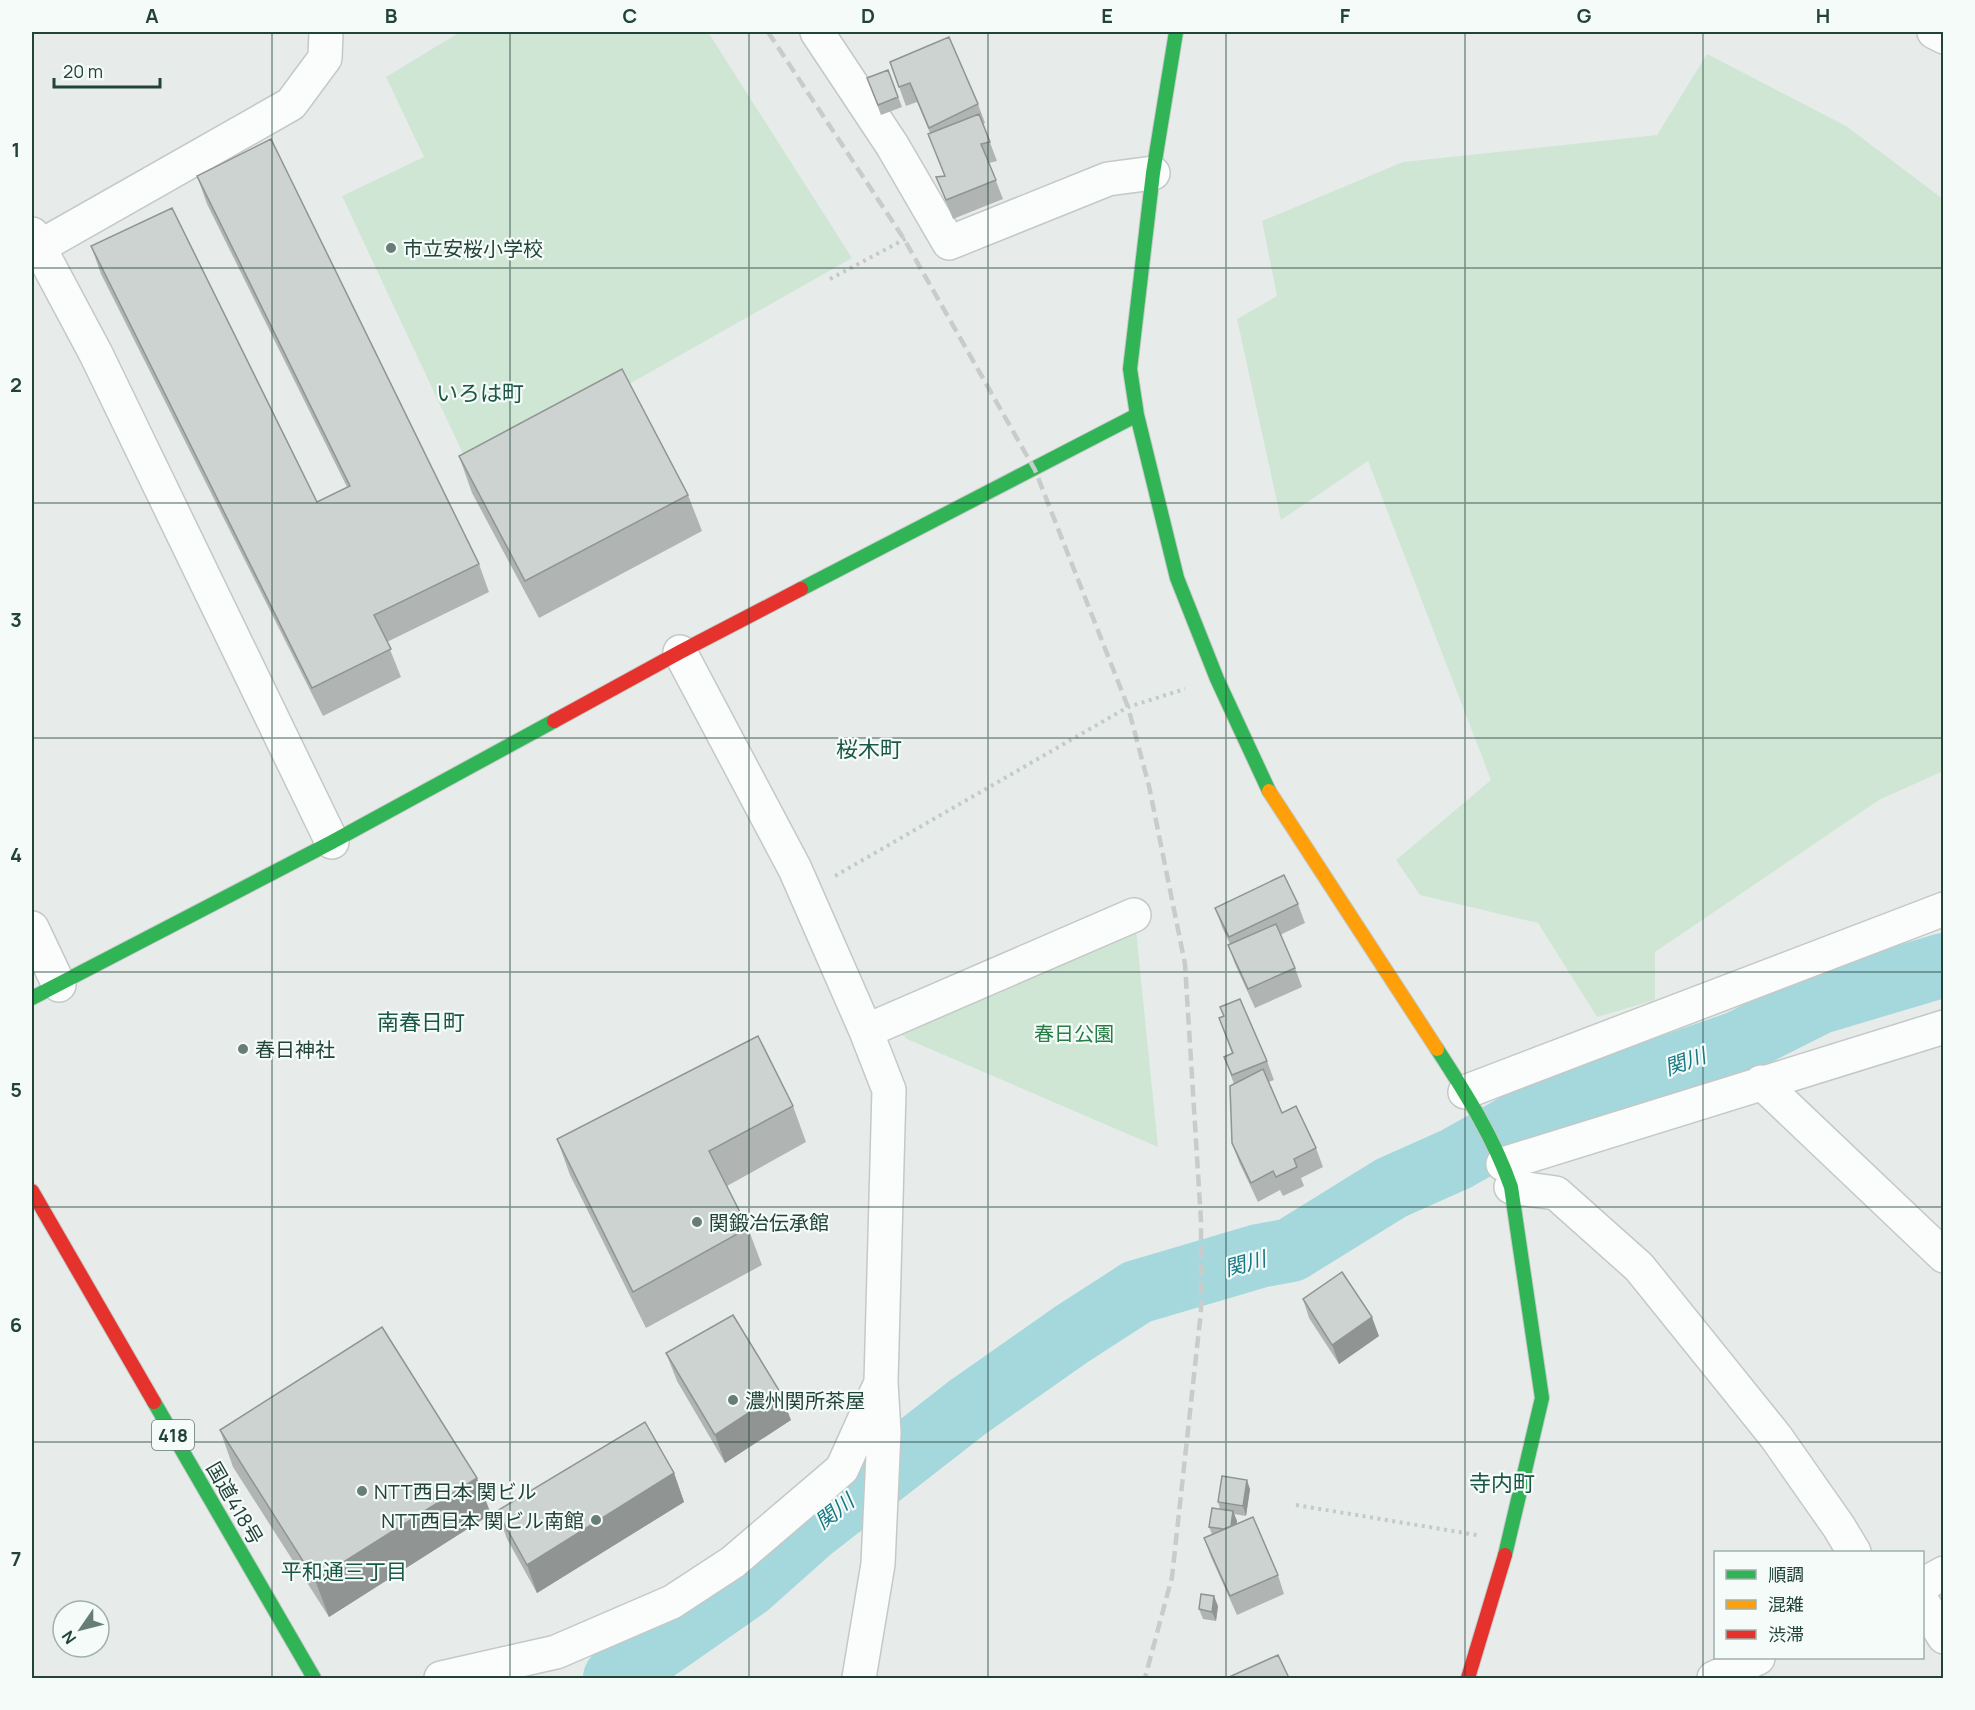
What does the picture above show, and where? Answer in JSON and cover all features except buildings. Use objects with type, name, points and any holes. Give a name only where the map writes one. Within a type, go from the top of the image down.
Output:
[{"type":"main road","points":[[1176,32],[1153,172],[1130,369],[1137,415],[1177,578],[1217,679],[1268,789],[1318,870],[1465,1092],[1507,1175],[1542,1398],[1510,1540],[1468,1678]]},
{"type":"main road","points":[[45,991],[332,842],[680,652],[1137,415]]},
{"type":"main road","name":"国道418号","points":[[32,1191],[314,1678]]},
{"type":"street","points":[[326,32],[325,58],[291,104],[34,244],[96,354],[332,842]]},
{"type":"street","points":[[817,32],[892,146],[949,243],[1108,179],[1153,172]]},
{"type":"street","points":[[1934,32],[1944,37]]},
{"type":"street","points":[[680,652],[795,869],[866,1030],[889,1090],[881,1382],[884,1432],[878,1563],[860,1678]]},
{"type":"street","points":[[1465,1092],[1944,909]]},
{"type":"street","points":[[866,1030],[1134,915]]},
{"type":"street","points":[[32,928],[45,991]]},
{"type":"street","points":[[1507,1175],[1761,1082],[1944,1027]]},
{"type":"street","points":[[1761,1082],[1944,1256]]},
{"type":"street","points":[[1507,1175],[1556,1193],[1639,1267],[1776,1437],[1853,1551]]},
{"type":"street","points":[[441,1678],[556,1652],[672,1602],[733,1562],[842,1469],[881,1382]]},
{"type":"street","points":[[1924,1585],[1944,1573]]},
{"type":"street","points":[[1924,1603],[1944,1637]]},
{"type":"street","points":[[1714,1678],[1756,1659]]},
{"type":"path","points":[[830,279],[937,223]]},
{"type":"path","points":[[806,893],[1128,706],[1217,679]]},
{"type":"path","points":[[1296,1506],[1510,1540]]},
{"type":"green space","points":[[460,32],[708,32],[852,258],[472,473],[342,196],[424,157],[386,77]]},
{"type":"green space","points":[[1707,54],[1846,126],[1943,199],[1943,771],[1879,800],[1655,952],[1655,1000],[1597,1017],[1538,923],[1420,895],[1396,860],[1491,780],[1368,461],[1281,520],[1237,319],[1277,296],[1262,221],[1403,162],[1657,135]]},
{"type":"green space","name":"春日公園","points":[[1136,930],[1158,1147],[907,1039],[898,1031]]},
{"type":"waterway","name":"関川","points":[[615,1678],[747,1586],[810,1530],[968,1407],[1072,1334],[1137,1292],[1259,1256],[1291,1250],[1391,1188],[1456,1159],[1538,1113],[1738,1043],[1820,1002],[1944,965]]},
{"type":"railway","points":[[768,32],[904,239],[1035,470],[1128,707],[1149,786],[1185,964],[1201,1221],[1201,1311],[1172,1577],[1145,1678]]},
{"type":"traffic: fast","points":[[1176,32],[1153,173],[1130,369],[1137,415],[1177,578],[1217,679],[1269,791]]},
{"type":"traffic: fast","points":[[801,589],[1137,415]]},
{"type":"traffic: fast","points":[[32,998],[332,842],[554,721]]},
{"type":"traffic: fast","points":[[1437,1049],[1487,1133],[1511,1187],[1542,1398],[1505,1555]]},
{"type":"traffic: fast","points":[[154,1402],[314,1678]]},
{"type":"traffic: slow","points":[[1269,791],[1437,1049]]},
{"type":"traffic: jam","points":[[554,721],[801,589]]},
{"type":"traffic: jam","points":[[32,1191],[154,1402]]},
{"type":"traffic: jam","points":[[1468,1678],[1505,1555]]},
{"type":"place","name":"市立安桜小学校","points":[[391,248]]},
{"type":"place","name":"春日神社","points":[[243,1049]]},
{"type":"place","name":"関鍛冶伝承館","points":[[697,1222]]},
{"type":"place","name":"濃州関所茶屋","points":[[733,1400]]},
{"type":"place","name":"NTT西日本 関ビル","points":[[362,1491]]},
{"type":"place","name":"NTT西日本 関ビル南館","points":[[596,1520]]},
{"type":"district","name":"いろは町","points":[[480,393]]},
{"type":"district","name":"桜木町","points":[[869,749]]},
{"type":"district","name":"南春日町","points":[[421,1022]]},
{"type":"district","name":"寺内町","points":[[1502,1483]]},
{"type":"district","name":"平和通三丁目","points":[[344,1571]]}]
